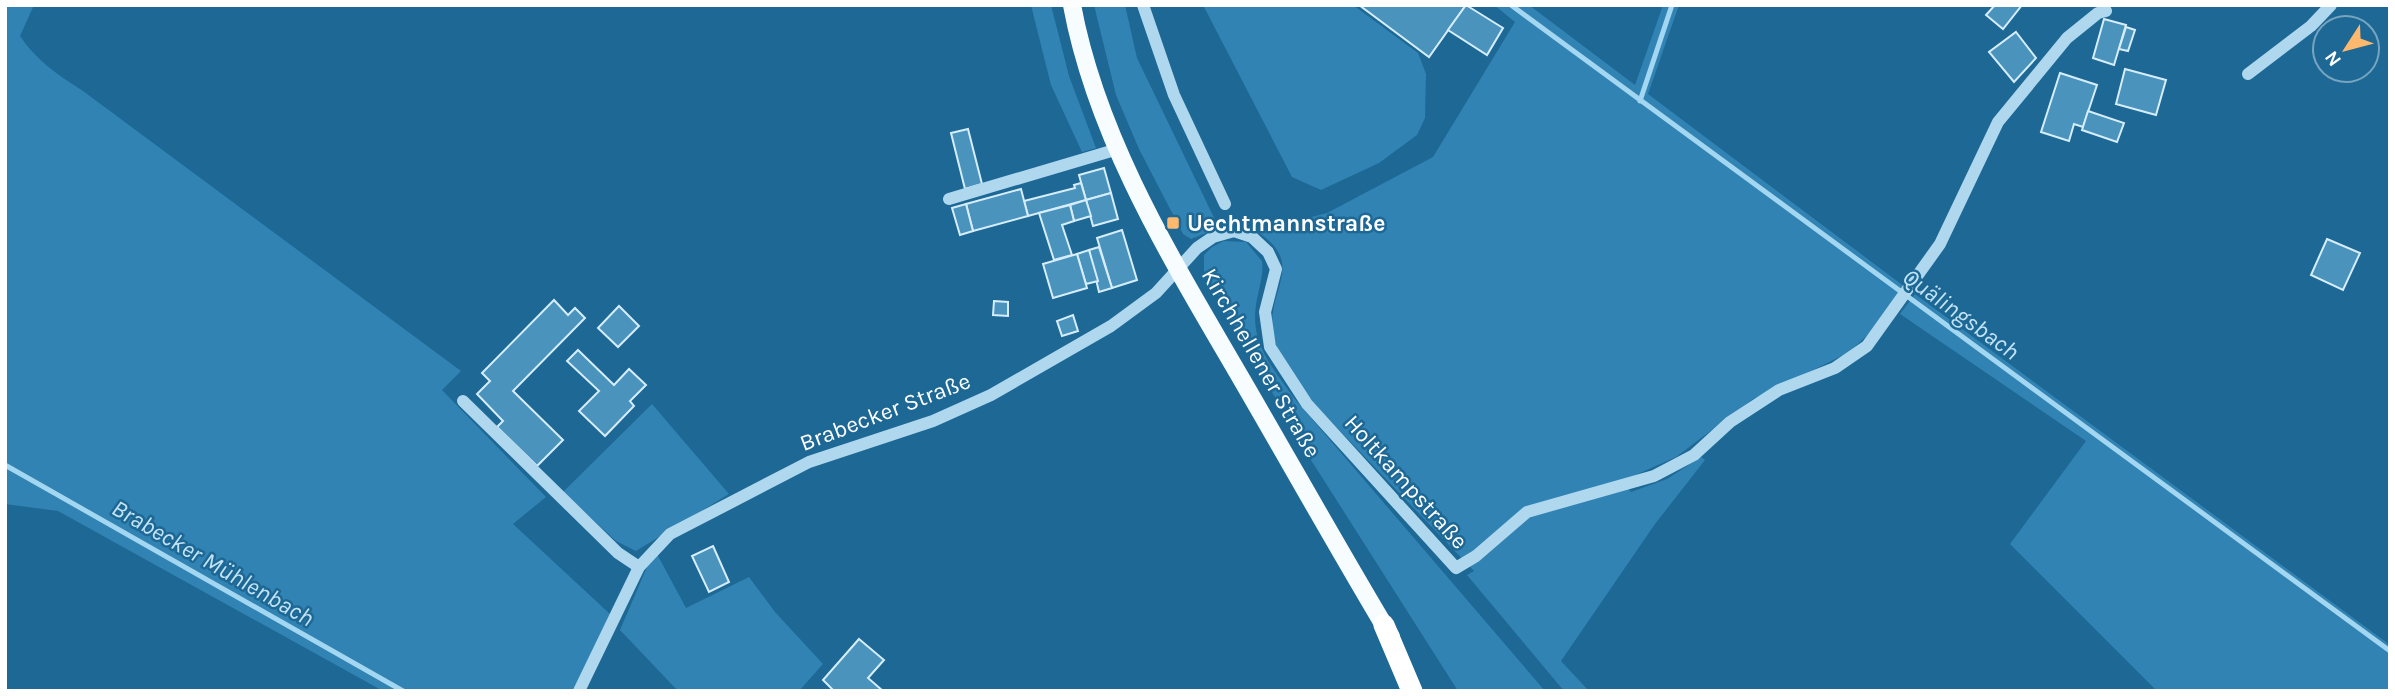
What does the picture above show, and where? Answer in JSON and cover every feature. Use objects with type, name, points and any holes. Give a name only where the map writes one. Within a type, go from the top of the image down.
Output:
[{"type":"highway","points":[[1384,625],[1412,691]]},
{"type":"main road","name":"Kirchhellener Straße","points":[[1073,5],[1079,40],[1118,149],[1178,268],[1424,691]]},
{"type":"street","points":[[1143,5],[1174,95],[1225,204]]},
{"type":"street","points":[[2248,75],[2311,26],[2331,5]]},
{"type":"street","name":"Holtkampstraße","points":[[1178,268],[1197,248],[1213,237],[1234,231],[1252,237],[1268,252],[1276,269],[1265,312],[1270,347],[1307,404],[1455,568],[1476,556],[1527,512],[1654,476],[1694,455],[1730,422],[1779,390],[1835,368],[1867,345],[1915,283],[1940,244],[1998,122],[2067,38],[2098,13],[2106,11]]},
{"type":"street","points":[[949,199],[1118,149]]},
{"type":"street","name":"Brabecker Straße","points":[[579,691],[639,567],[670,534],[798,468],[933,421],[991,395],[1111,326],[1156,293],[1178,268]]},
{"type":"street","points":[[463,401],[618,553],[639,567]]},
{"type":"shaded area","points":[[5,5],[34,5],[20,36],[48,67],[461,371],[442,390],[546,497],[513,524],[610,614],[574,691],[383,691],[58,511],[5,504]]},
{"type":"shaded area","points":[[1031,5],[1051,5],[1069,76],[1096,148],[1082,152],[1051,85]]},
{"type":"shaded area","points":[[1094,5],[1125,5],[1137,58],[1219,228],[1191,239],[1183,234],[1139,149],[1116,95]]},
{"type":"shaded area","points":[[1203,5],[1353,5],[1418,53],[1426,74],[1425,118],[1417,135],[1379,163],[1321,190],[1292,177]]},
{"type":"shaded area","points":[[1494,5],[1529,5],[1635,85],[1663,5],[1679,5],[1648,94],[1905,287],[1872,331],[1848,353],[1753,399],[1676,457],[1622,481],[1631,492],[1667,479],[1701,457],[1705,460],[1655,524],[1561,661],[1589,691],[1564,691],[1467,575],[1474,571],[1317,407],[1298,383],[1281,357],[1274,338],[1272,321],[1282,266],[1279,254],[1269,241],[1251,228],[1251,224],[1289,223],[1327,213],[1433,157],[1515,22]]},
{"type":"shaded area","points":[[1224,241],[1246,242],[1262,261],[1262,278],[1256,305],[1256,332],[1265,355],[1278,376],[1545,691],[1458,691],[1304,449],[1204,271],[1204,255]]},
{"type":"shaded area","points":[[1915,294],[2390,645],[2390,691],[2157,691],[2010,544],[2086,441],[1900,314]]},
{"type":"shaded area","points":[[652,404],[729,494],[636,551],[616,541],[563,492]]},
{"type":"shaded area","points":[[657,554],[686,608],[749,577],[775,612],[823,664],[799,691],[678,691],[620,630],[647,567]]},
{"type":"building","points":[[1359,5],[1466,5],[1429,57]]},
{"type":"building","points":[[1466,5],[1503,28],[1487,55],[1448,30]]},
{"type":"building","points":[[1995,5],[2022,5],[2003,29],[1986,15]]},
{"type":"building","points":[[2104,19],[2126,25],[2114,65],[2093,58]]},
{"type":"building","points":[[2126,27],[2135,30],[2128,51],[2119,49]]},
{"type":"building","points":[[2016,32],[2036,58],[2014,82],[1989,52]]},
{"type":"building","points":[[2125,69],[2166,80],[2156,115],[2116,104]]},
{"type":"building","points":[[2060,73],[2097,85],[2083,127],[2074,124],[2069,141],[2041,132]]},
{"type":"building","points":[[2088,111],[2124,123],[2117,142],[2082,130]]},
{"type":"building","points":[[968,129],[982,184],[965,189],[951,133]]},
{"type":"building","points":[[1104,168],[1111,193],[1086,200],[1079,175]]},
{"type":"building","points":[[1081,183],[1086,200],[1028,216],[1024,201],[1075,188],[1074,185]]},
{"type":"building","points":[[1021,189],[1028,216],[973,231],[966,204]]},
{"type":"building","points":[[1111,193],[1118,219],[1093,226],[1086,200]]},
{"type":"building","points":[[1086,200],[1091,216],[1074,221],[1070,205]]},
{"type":"building","points":[[966,204],[973,231],[960,235],[952,208]]},
{"type":"building","points":[[1070,205],[1074,221],[1062,225],[1072,255],[1054,260],[1039,213]]},
{"type":"building","points":[[1122,230],[1137,280],[1112,288],[1097,238]]},
{"type":"building","points":[[2327,239],[2360,253],[2343,290],[2311,275]]},
{"type":"building","points":[[1099,247],[1112,288],[1099,292],[1089,250]]},
{"type":"building","points":[[1089,250],[1098,281],[1086,284],[1077,254]]},
{"type":"building","points":[[1077,254],[1087,288],[1053,298],[1043,264]]},
{"type":"building","points":[[554,300],[568,315],[575,308],[585,318],[513,391],[563,440],[537,466],[497,427],[503,421],[477,394],[490,381],[482,373]]},
{"type":"building","points":[[994,301],[1008,302],[1008,316],[993,315]]},
{"type":"building","points":[[619,306],[639,326],[618,347],[598,328]]},
{"type":"building","points":[[1073,315],[1078,331],[1062,336],[1057,321]]},
{"type":"building","points":[[578,350],[614,385],[629,369],[646,385],[630,401],[634,406],[605,436],[579,411],[599,391],[567,361]]},
{"type":"building","points":[[713,546],[729,582],[709,592],[692,556]]},
{"type":"building","points":[[859,639],[884,660],[868,678],[883,691],[834,691],[823,680]]},
{"type":"waterway","name":"Quälingsbach","points":[[1511,5],[2390,651]]},
{"type":"waterway","points":[[1640,101],[1672,5]]},
{"type":"waterway","name":"Brabecker Mühlenbach","points":[[5,465],[403,691]]},
{"type":"place","name":"Uechtmannstraße","points":[[1173,223]]}]
